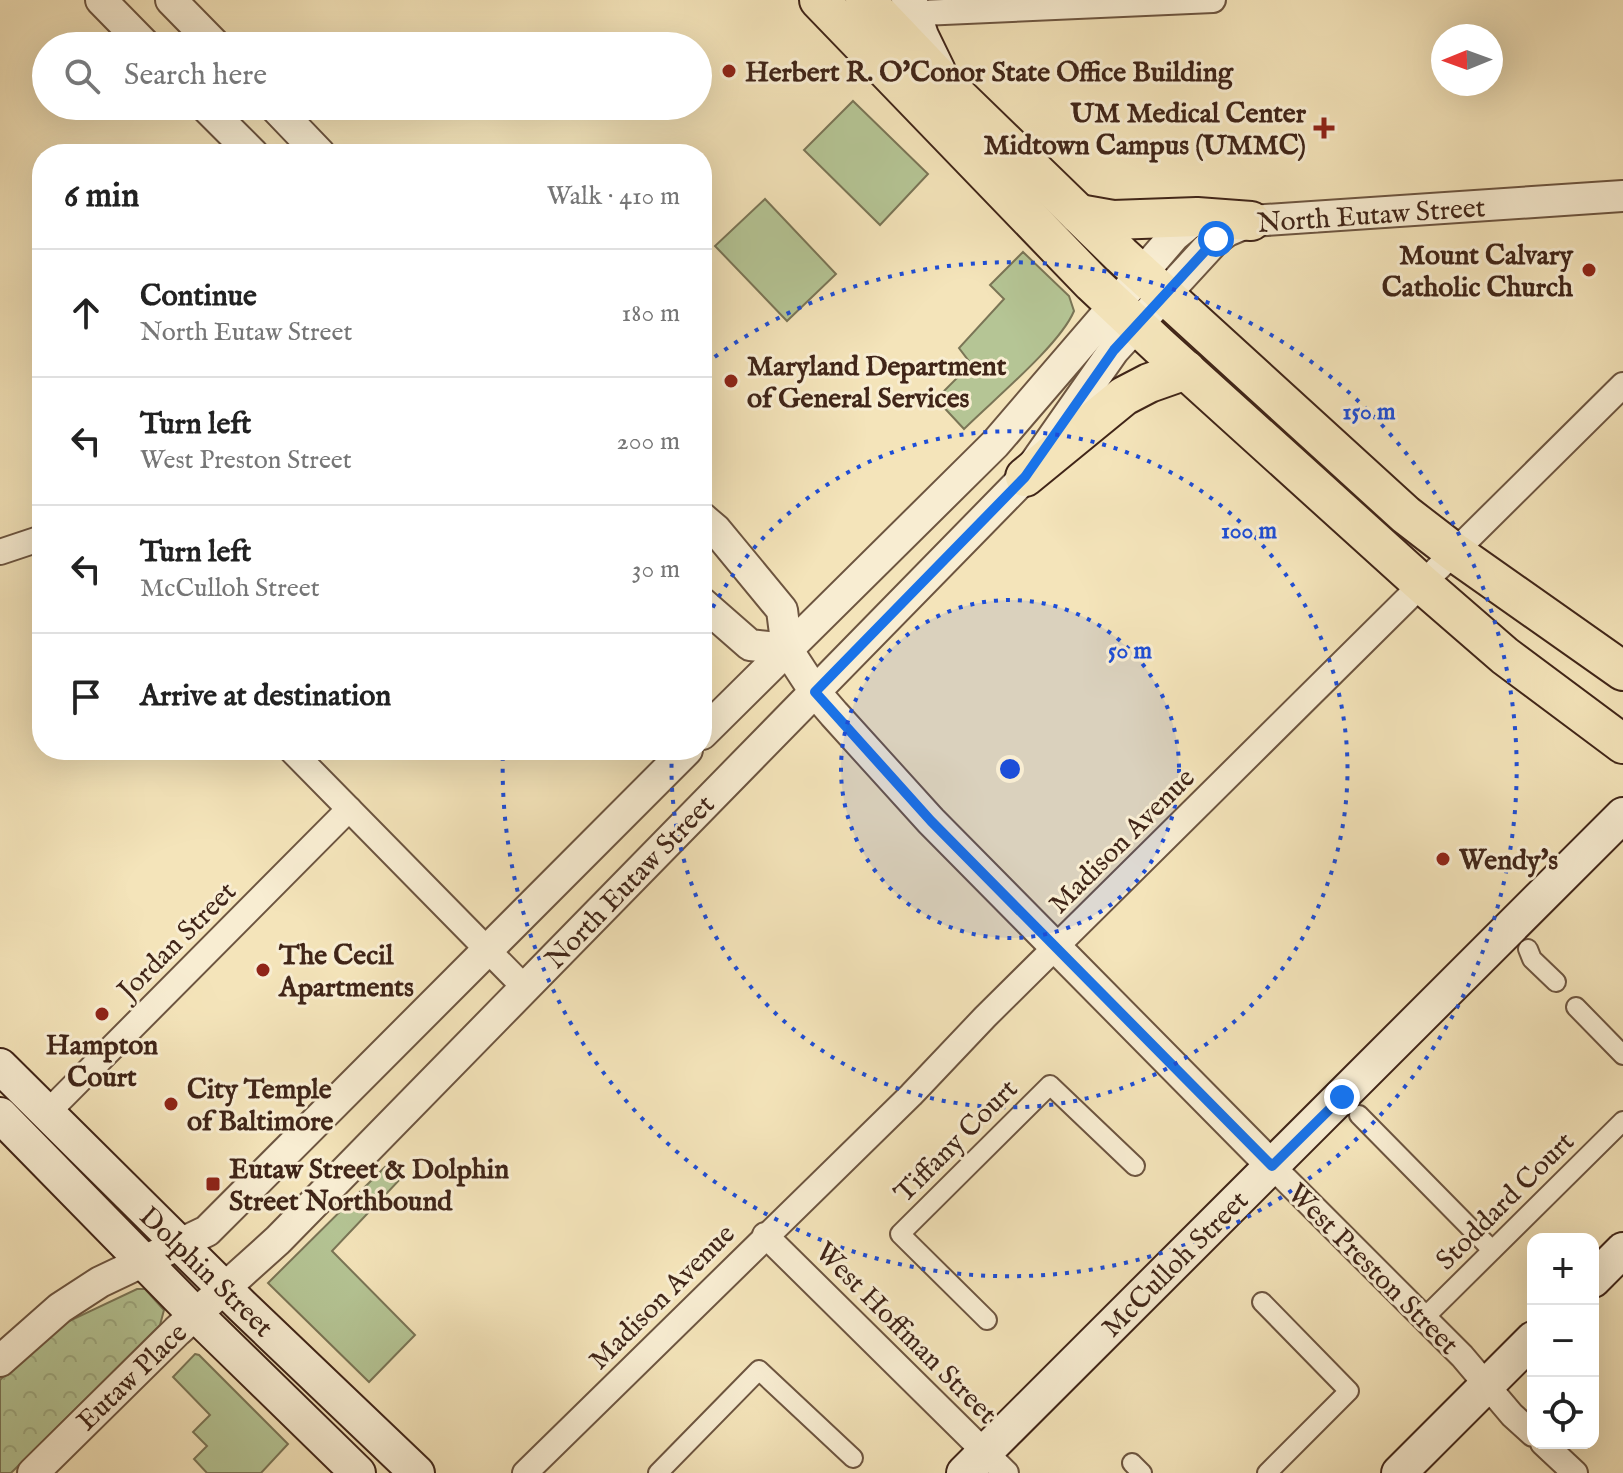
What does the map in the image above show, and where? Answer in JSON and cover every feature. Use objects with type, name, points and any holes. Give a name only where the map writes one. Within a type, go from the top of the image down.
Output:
[{"type":"main road","points":[[819,0],[1126,315],[1505,656],[1623,744]]},
{"type":"main road","points":[[892,7],[949,88],[1153,285],[1406,515],[1623,671]]},
{"type":"main road","points":[[1079,214],[1113,220],[1197,217],[1251,221]]},
{"type":"main road","points":[[1025,477],[1124,396],[1186,370]]},
{"type":"main road","name":"McCulloh Street","points":[[985,1466],[1272,1166],[1623,815]]},
{"type":"main road","name":"Dolphin Street","points":[[0,1066],[224,1288],[417,1473]]},
{"type":"main road","name":"Dolphin Street","points":[[0,1115],[195,1314],[358,1473]]},
{"type":"main road","points":[[1599,1274],[1623,1250]]},
{"type":"main road","points":[[1399,1473],[1527,1345]]},
{"type":"street","points":[[101,0],[132,32]]},
{"type":"street","points":[[171,0],[202,32]]},
{"type":"street","points":[[892,7],[1213,0]]},
{"type":"street","points":[[219,120],[243,144]]},
{"type":"street","points":[[287,120],[310,144]]},
{"type":"street","name":"North Eutaw Street","points":[[712,724],[1153,285],[1227,231],[1251,221],[1623,196]]},
{"type":"street","name":"North Eutaw Street","points":[[1153,285],[1174,236],[1197,217]]},
{"type":"street","name":"North Eutaw Street","points":[[195,1314],[278,1240],[1025,477],[1114,350],[1126,315]]},
{"type":"street","name":"Madison Avenue","points":[[525,1473],[911,1095],[1055,948],[1623,385]]},
{"type":"street","name":"West Preston Street","points":[[712,527],[782,610],[787,649],[815,692],[931,821],[1424,1318],[1527,1428]]},
{"type":"street","points":[[0,552],[32,541]]},
{"type":"street","points":[[712,612],[750,645],[787,649]]},
{"type":"street","points":[[301,760],[525,988]]},
{"type":"street","name":"North Eutaw Street","points":[[144,1260],[207,1231],[677,760]]},
{"type":"street","name":"Jordan Street","points":[[46,1114],[349,809]]},
{"type":"street","points":[[1528,949],[1532,959],[1556,982]]},
{"type":"street","points":[[1576,1007],[1623,1055]]},
{"type":"street","name":"Tiffany Court","points":[[987,1320],[900,1234],[1050,1085],[1135,1166]]},
{"type":"street","points":[[1359,1115],[1492,1250]]},
{"type":"street","name":"Stoddard Court","points":[[1424,1318],[1623,1121]]},
{"type":"street","name":"West Hoffman Street","points":[[765,1235],[985,1466]]},
{"type":"street","points":[[0,1361],[60,1308],[100,1282],[144,1260]]},
{"type":"street","points":[[1262,1302],[1349,1391],[1267,1473]]},
{"type":"street","name":"Eutaw Place","points":[[33,1473],[195,1314]]},
{"type":"street","points":[[658,1473],[759,1370],[853,1458]]},
{"type":"street","points":[[1549,1449],[1575,1473]]},
{"type":"green space","points":[[853,101],[928,174],[880,225],[804,150]]},
{"type":"green space","points":[[765,199],[836,274],[787,321],[715,246]]},
{"type":"green space","points":[[1023,252],[1069,296],[1074,311],[1055,340],[964,429],[936,399],[971,364],[959,348],[1004,299],[990,285]]},
{"type":"green space","points":[[391,1161],[404,1175],[332,1251],[415,1335],[369,1382],[268,1283]]},
{"type":"green space","points":[[137,1289],[145,1289],[164,1310],[160,1325],[11,1473],[0,1473],[0,1380],[40,1340],[67,1322]]},
{"type":"green space","points":[[195,1354],[288,1444],[261,1473],[207,1473],[194,1459],[207,1446],[193,1432],[210,1415],[173,1377]]},
{"type":"place","name":"Herbert R. O'Conor State Office Building","points":[[729,71]]},
{"type":"place","name":"UM Medical Center Midtown Campus (UMMC)","points":[[1324,128]]},
{"type":"place","name":"Mount Calvary Catholic Church","points":[[1589,270]]},
{"type":"place","name":"Maryland Department of General Services","points":[[731,381]]},
{"type":"place","name":"Wendy's","points":[[1443,859]]},
{"type":"place","name":"The Cecil Apartments","points":[[263,970]]},
{"type":"place","name":"Hampton Court","points":[[102,1014]]},
{"type":"place","name":"City Temple of Baltimore","points":[[171,1104]]},
{"type":"place","name":"Eutaw Street & Dolphin Street Northbound","points":[[213,1184]]},
{"type":"route","points":[[1216,239],[1114,350],[1025,477],[815,692],[931,821],[1272,1166],[1342,1097]]}]
